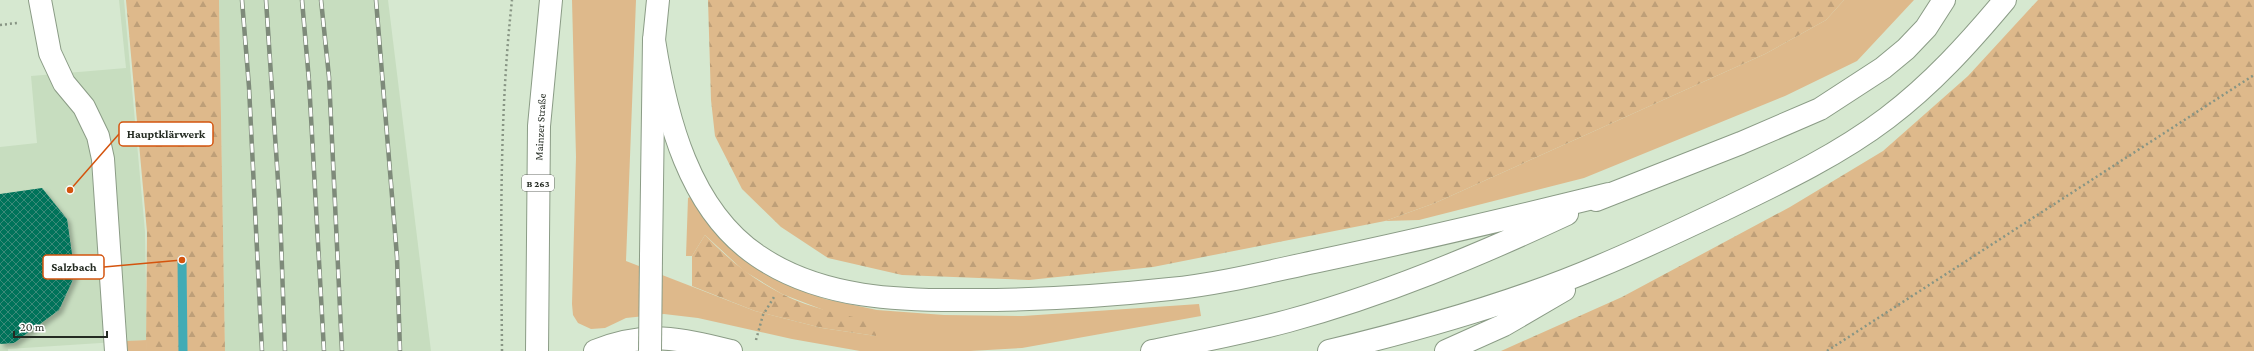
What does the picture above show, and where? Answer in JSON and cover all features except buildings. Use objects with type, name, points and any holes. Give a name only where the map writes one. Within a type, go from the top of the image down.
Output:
[{"type":"main road","points":[[40,0],[50,53],[64,83],[84,107],[98,136],[103,159],[116,351]]},
{"type":"main road","name":"Mainzer Straße","points":[[537,351],[539,126],[552,0]]},
{"type":"main road","points":[[650,351],[654,40],[658,0]]},
{"type":"main road","points":[[1152,351],[1228,336],[1356,300],[1501,245],[1609,194],[1741,143],[1820,109],[1883,68],[1906,50],[1926,28],[1944,0]]},
{"type":"main road","points":[[1330,351],[1442,321],[1521,296],[1618,258],[1768,189],[1834,152],[1886,119],[1928,83],[1966,46],[2005,0]]},
{"type":"main road","points":[[654,40],[662,93],[674,133],[698,186],[722,226],[756,255],[787,274],[833,289],[878,297],[945,300],[1028,300],[1173,289],[1418,240],[1609,194]]},
{"type":"main road","points":[[1446,351],[1504,325],[1618,258]]},
{"type":"main road","points":[[595,351],[629,340],[665,337],[686,340],[731,351]]},
{"type":"path","points":[[502,351],[500,169],[507,45],[512,0]]},
{"type":"path","points":[[1827,351],[2254,75]]},
{"type":"path","points":[[755,344],[763,315],[774,296]]},
{"type":"shaded area","points":[[119,0],[124,0],[145,232],[147,340],[8,349],[8,351],[0,351],[0,147],[37,143],[31,76],[126,68]]},
{"type":"shaded area","points":[[219,0],[388,0],[431,351],[225,351]]},
{"type":"green space","points":[[126,0],[219,0],[225,351],[146,351],[147,232]]},
{"type":"green space","points":[[572,0],[636,0],[626,261],[755,311],[822,328],[876,336],[821,309],[782,294],[744,271],[705,235],[692,256],[686,256],[688,198],[694,195],[751,262],[788,285],[825,299],[877,310],[944,315],[1023,316],[1199,304],[1201,316],[1022,348],[970,351],[860,351],[792,339],[698,318],[664,314],[626,318],[605,328],[591,329],[578,323],[573,315],[572,304],[576,157]]},
{"type":"green space","points":[[708,0],[1844,0],[1826,20],[1765,54],[1435,203],[1385,221],[1153,267],[1029,280],[902,275],[828,258],[781,227],[742,189],[715,136],[711,100]]},
{"type":"green space","points":[[1844,0],[1914,0],[1857,61],[1785,96],[1584,178],[1419,220],[1385,221],[1435,203],[1765,54],[1826,20]]},
{"type":"green space","points":[[2038,0],[2254,0],[2254,351],[1501,351],[1622,297],[1790,207],[1883,151],[1968,76]]},
{"type":"green space","points":[[705,235],[741,268],[771,288],[816,308],[876,322],[876,336],[822,328],[755,311],[692,286],[692,256]]},
{"type":"green space","points":[[147,340],[146,351],[127,351],[127,341]]},
{"type":"waterway","points":[[182,260],[183,351]]},
{"type":"railway","points":[[242,0],[249,87],[262,351]]},
{"type":"railway","points":[[266,0],[280,211],[285,351]]},
{"type":"railway","points":[[302,0],[309,81],[324,351]]},
{"type":"railway","points":[[321,0],[329,77],[342,351]]},
{"type":"railway","points":[[376,0],[397,257],[400,351]]},
{"type":"place","name":"Hauptklärwerk","points":[[70,190]]},
{"type":"place","name":"Salzbach","points":[[182,260]]}]
